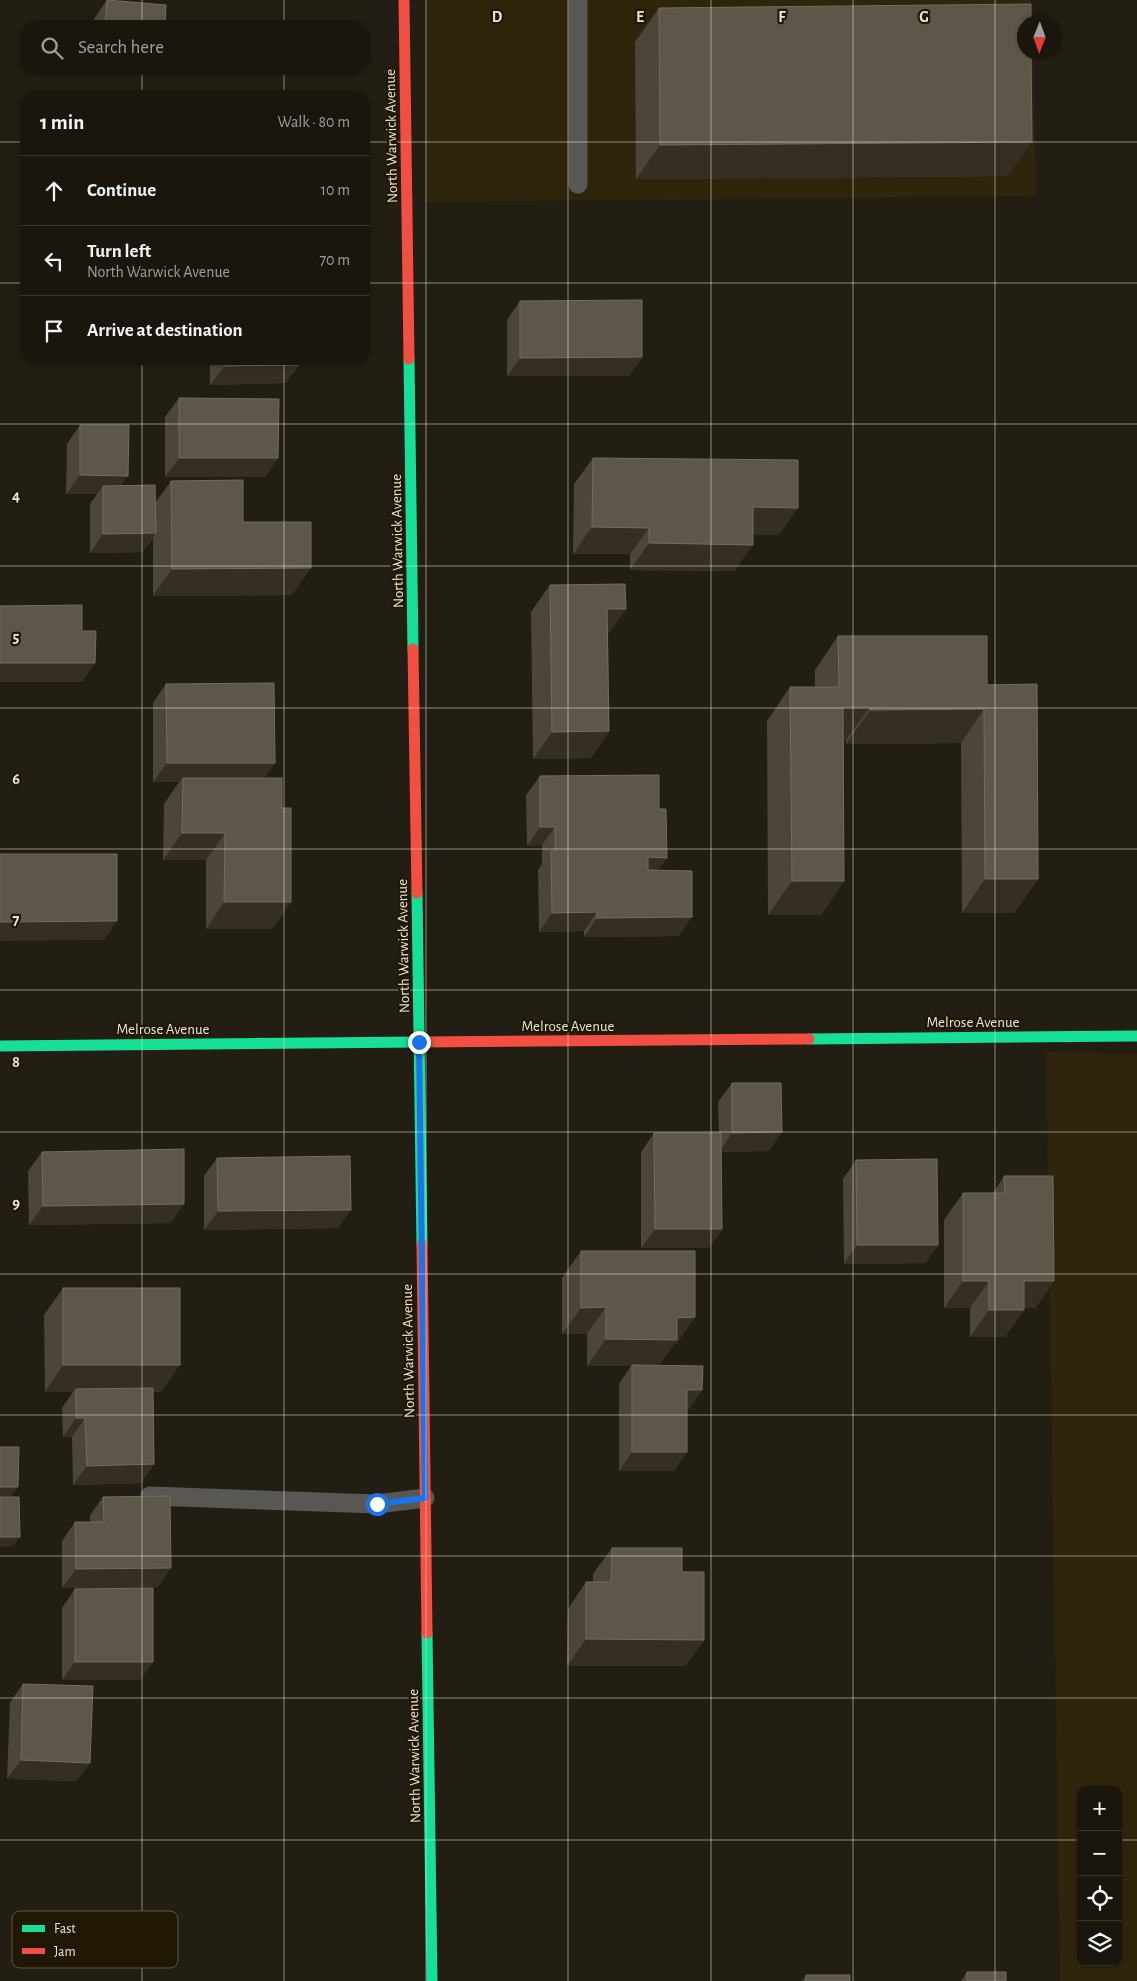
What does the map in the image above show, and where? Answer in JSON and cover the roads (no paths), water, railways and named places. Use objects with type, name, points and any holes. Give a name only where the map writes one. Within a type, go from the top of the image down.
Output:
[{"type":"street","name":"North Warwick Avenue","points":[[404,0],[432,1981]]},
{"type":"street","name":"Melrose Avenue","points":[[0,1046],[1137,1036]]},
{"type":"lane","points":[[578,0],[578,184]]},
{"type":"lane","points":[[150,1496],[377,1504],[425,1498]]}]
